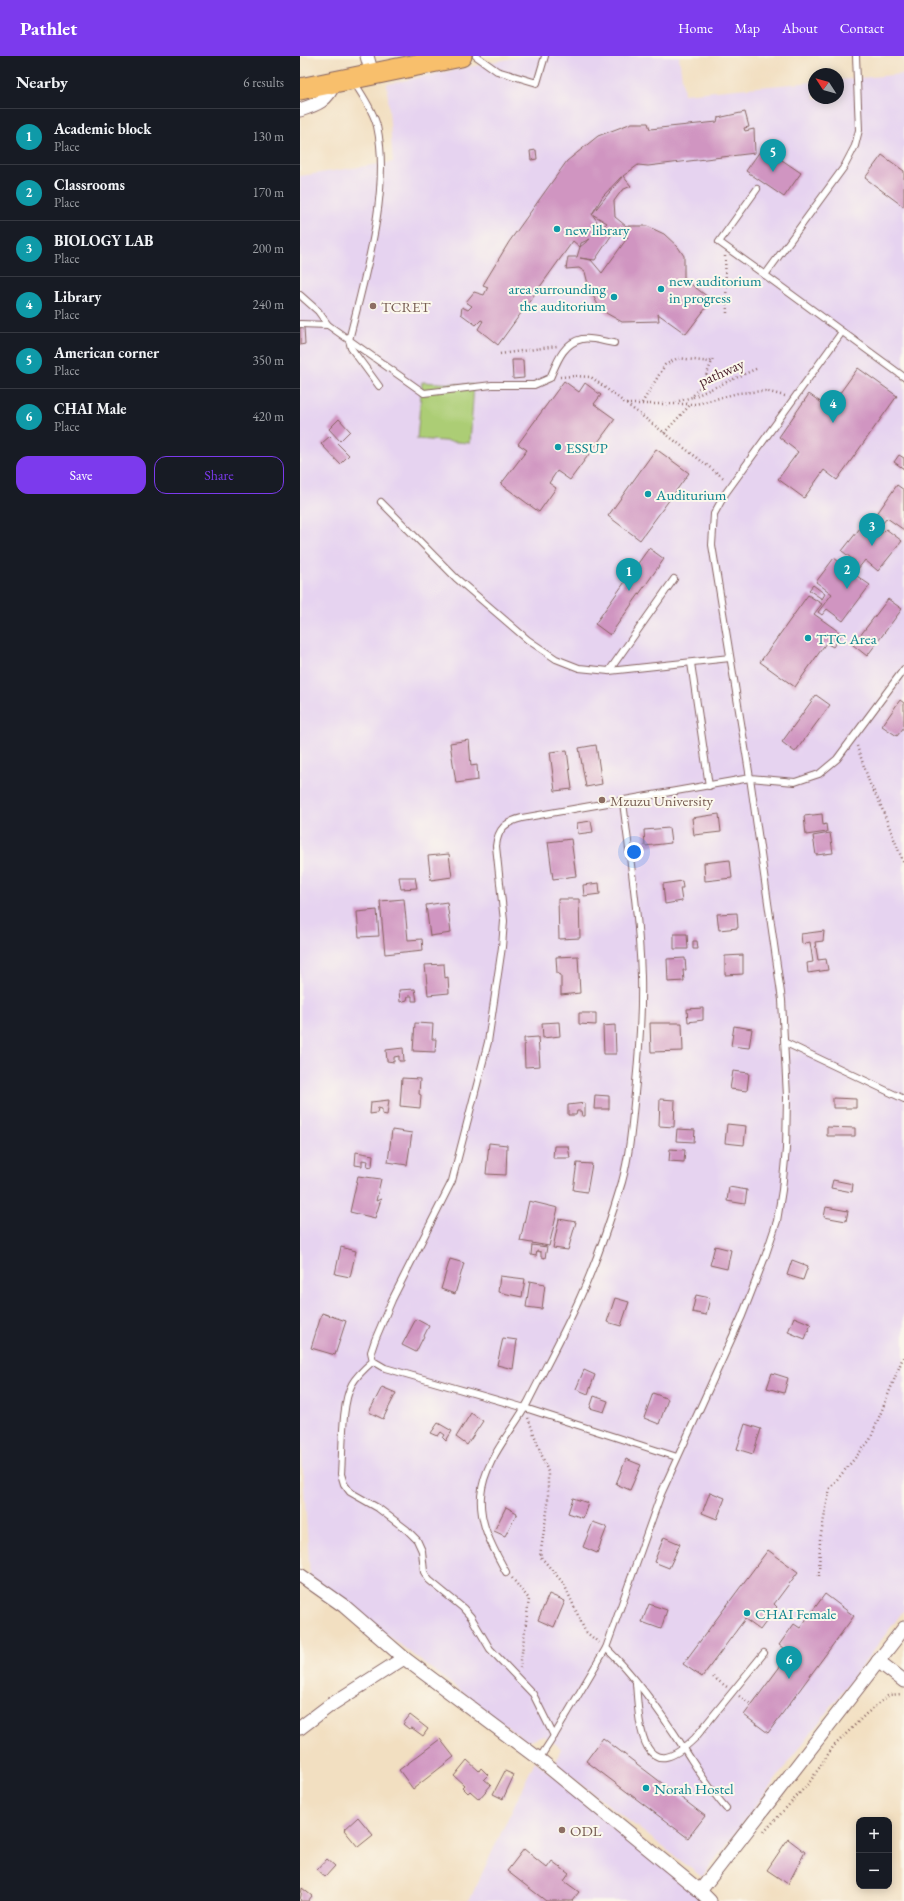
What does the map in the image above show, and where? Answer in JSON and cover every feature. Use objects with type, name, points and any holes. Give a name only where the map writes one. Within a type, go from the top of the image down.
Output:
[{"type":"highway","points":[[300,89],[343,80],[369,65],[461,56]]},
{"type":"street","points":[[300,110],[313,106],[325,99],[343,80]]},
{"type":"street","points":[[300,1575],[344,1606],[404,1658],[539,1759],[700,1890],[710,1901]]},
{"type":"street","points":[[700,1890],[904,1628]]},
{"type":"street","points":[[300,1728],[329,1706],[404,1658]]},
{"type":"street","points":[[878,1661],[904,1681]]},
{"type":"lane","points":[[476,56],[497,71],[537,83],[545,56]]},
{"type":"lane","points":[[765,275],[844,167],[855,146],[859,130],[856,56]]},
{"type":"lane","points":[[343,80],[364,97],[376,124],[380,156],[379,198],[373,241],[349,340],[351,348],[379,386]]},
{"type":"lane","points":[[757,189],[719,242],[904,377]]},
{"type":"lane","points":[[300,295],[318,311],[328,325],[424,393],[492,385],[534,385],[550,378],[558,360],[569,344],[583,338],[614,343]]},
{"type":"lane","points":[[300,324],[328,325]]},
{"type":"lane","points":[[539,1759],[606,1648],[642,1543],[677,1457],[742,1316],[777,1221],[786,1149],[786,1043],[778,969],[750,778],[712,545],[712,525],[718,505],[732,484],[842,332]]},
{"type":"lane","points":[[381,502],[456,578],[528,640],[556,659],[579,668],[610,671],[730,658]]},
{"type":"lane","points":[[610,671],[674,579]]},
{"type":"lane","points":[[691,663],[709,786]]},
{"type":"lane","points":[[677,1457],[525,1408],[385,1368],[373,1361],[371,1352],[392,1300],[452,1180],[488,1042],[502,947],[504,921],[496,846],[497,836],[511,821],[750,778],[795,782],[819,774],[837,759],[904,669]]},
{"type":"lane","points":[[506,1572],[489,1541],[483,1519],[481,1495],[488,1468],[506,1435],[525,1408],[580,1299],[622,1180],[632,1128],[639,1052],[641,976],[636,908],[623,802]]},
{"type":"lane","points":[[786,1043],[904,1099]]},
{"type":"lane","points":[[373,1361],[351,1384],[347,1398],[341,1474],[344,1484],[350,1492],[378,1508],[407,1530],[417,1540],[422,1551],[424,1572],[429,1580],[463,1608],[471,1617],[490,1649],[533,1694],[554,1736]]},
{"type":"lane","points":[[606,1648],[636,1683],[684,1748],[715,1795],[726,1808]]},
{"type":"lane","points":[[636,1683],[640,1726],[648,1750],[655,1756],[669,1758],[684,1748],[734,1692],[764,1653]]},
{"type":"path","points":[[725,246],[727,313]]},
{"type":"path","points":[[500,354],[569,344]]},
{"type":"path","name":"pathway","points":[[641,404],[665,365],[678,358],[710,362],[713,359],[704,383],[692,397]]},
{"type":"path","name":"pathway","points":[[672,404],[692,397],[758,368]]},
{"type":"path","points":[[550,378],[574,376],[591,377],[732,484]]},
{"type":"path","points":[[626,404],[691,404],[738,393],[765,390],[793,398]]},
{"type":"path","points":[[664,433],[691,404]]},
{"type":"path","points":[[854,736],[870,784],[880,801],[904,864]]},
{"type":"path","points":[[819,1576],[820,1539],[830,1488],[870,1440],[904,1355]]},
{"type":"path","points":[[525,1408],[548,1472],[548,1505],[540,1556],[564,1584],[585,1632],[606,1648]]},
{"type":"path","points":[[506,1572],[529,1599],[519,1679]]},
{"type":"path","points":[[713,1677],[752,1705]]},
{"type":"path","points":[[762,1834],[809,1783],[833,1747],[866,1714],[889,1695],[904,1694]]},
{"type":"shaded area","name":"Mzuzu University","points":[[522,56],[679,56],[684,94],[808,83],[808,104],[844,104],[844,79],[904,74],[904,1610],[702,1877],[555,1764],[561,1748],[544,1735],[526,1741],[310,1576],[300,1425],[300,176],[393,162],[387,84]]},
{"type":"shaded area","name":"ODL","points":[[535,1761],[711,1901],[469,1901]]},
{"type":"green space","points":[[422,382],[474,385],[470,443],[417,439]]},
{"type":"building","name":"new library","points":[[745,112],[749,127],[744,128],[745,131],[754,129],[755,153],[648,166],[638,165],[623,176],[631,186],[622,190],[614,201],[615,217],[626,226],[647,226],[664,234],[678,247],[684,256],[684,279],[712,300],[686,334],[658,314],[659,321],[622,322],[606,313],[598,305],[589,288],[585,272],[579,268],[566,269],[568,257],[577,257],[580,247],[573,241],[498,345],[478,329],[483,321],[481,320],[476,325],[461,314],[462,307],[468,310],[472,306],[466,302],[474,292],[484,295],[488,287],[483,285],[509,242],[567,161],[598,136],[632,123],[648,123],[650,129],[717,122],[718,118]],"holes":[[[621,177],[622,177],[592,214],[603,196]],[[592,214],[607,223],[593,236],[597,221]],[[615,230],[628,237],[602,273],[591,260],[580,258],[595,260]],[[590,239],[580,247],[581,243]]]},
{"type":"building","points":[[763,147],[801,173],[784,197],[746,171]]},
{"type":"building","points":[[536,150],[537,159],[531,160],[530,151]]},
{"type":"building","points":[[882,155],[904,171],[904,207],[865,178]]},
{"type":"building","points":[[304,327],[305,344],[300,345],[300,328]]},
{"type":"building","points":[[512,360],[523,360],[524,378],[513,379]]},
{"type":"building","points":[[858,368],[897,396],[837,480],[824,470],[804,498],[778,479],[798,452],[779,437],[809,394],[829,408]]},
{"type":"building","name":"ESSUP","points":[[564,381],[579,392],[585,383],[601,395],[594,404],[615,419],[570,480],[557,471],[549,483],[556,488],[539,512],[501,484],[527,450],[518,444]]},
{"type":"building","points":[[339,419],[350,431],[340,441],[329,429]]},
{"type":"building","points":[[330,436],[349,455],[340,464],[321,444]]},
{"type":"building","name":"Auditurium","points":[[656,449],[689,473],[640,540],[608,516]]},
{"type":"building","points":[[899,455],[904,458],[904,469],[894,462]]},
{"type":"building","points":[[897,485],[904,490],[904,530],[887,518],[882,524],[874,518]]},
{"type":"building","points":[[864,523],[880,535],[886,529],[902,541],[878,571],[865,560],[854,574],[870,585],[843,621],[827,609],[822,615],[818,612],[832,594],[816,582],[834,558],[849,569],[855,561],[842,551]]},
{"type":"building","points":[[649,548],[664,559],[610,635],[595,624]]},
{"type":"building","points":[[813,585],[825,594],[822,599],[809,590]]},
{"type":"building","name":"TTC Area","points":[[808,595],[822,604],[814,614],[842,634],[833,647],[826,643],[795,687],[760,662]]},
{"type":"building","points":[[888,599],[902,609],[867,656],[853,645]]},
{"type":"building","points":[[816,695],[830,705],[795,752],[782,742]]},
{"type":"building","points":[[900,700],[904,703],[904,727],[897,736],[882,726]]},
{"type":"building","points":[[469,740],[471,766],[477,765],[478,780],[456,783],[450,743]]},
{"type":"building","points":[[596,745],[602,784],[586,787],[579,748]]},
{"type":"building","points":[[567,750],[572,789],[555,791],[550,752]]},
{"type":"building","points":[[719,814],[721,832],[694,835],[692,818]]},
{"type":"building","points":[[822,814],[823,825],[826,824],[827,832],[806,835],[804,816]]},
{"type":"building","points":[[591,821],[593,832],[578,834],[577,823]]},
{"type":"building","points":[[669,828],[671,843],[645,846],[644,830]]},
{"type":"building","points":[[830,833],[833,853],[816,855],[813,836]]},
{"type":"building","points":[[571,839],[576,876],[553,879],[548,842]]},
{"type":"building","points":[[449,854],[452,877],[431,880],[428,856]]},
{"type":"building","points":[[730,860],[732,878],[705,881],[704,863]]},
{"type":"building","points":[[399,877],[415,877],[417,888],[401,889]]},
{"type":"building","points":[[682,881],[683,888],[680,888],[682,901],[665,904],[663,884]]},
{"type":"building","points":[[599,883],[600,894],[584,896],[583,885]]},
{"type":"building","points":[[404,899],[408,940],[422,939],[423,950],[385,954],[380,901]]},
{"type":"building","points":[[558,899],[579,899],[580,938],[559,939]]},
{"type":"building","points":[[447,902],[451,933],[430,936],[426,905]]},
{"type":"building","points":[[377,910],[379,936],[359,937],[357,912]]},
{"type":"building","points":[[737,913],[738,928],[719,930],[717,914]]},
{"type":"building","points":[[824,931],[823,941],[815,942],[818,960],[826,959],[828,970],[808,973],[807,963],[813,962],[810,942],[802,944],[801,934]]},
{"type":"building","points":[[674,934],[687,934],[688,949],[674,949]]},
{"type":"building","points":[[693,941],[697,941],[698,949],[693,949]]},
{"type":"building","points":[[743,955],[743,974],[725,975],[725,956]]},
{"type":"building","points":[[578,956],[580,993],[561,995],[561,975],[557,973],[556,957]]},
{"type":"building","points":[[685,958],[686,970],[683,970],[684,981],[668,982],[667,959]]},
{"type":"building","points":[[444,964],[445,978],[448,977],[449,993],[428,995],[425,965]]},
{"type":"building","points":[[415,989],[417,1001],[412,1001],[412,996],[408,996],[407,1000],[400,1002],[399,990]]},
{"type":"building","points":[[703,1008],[703,1020],[688,1022],[687,1009]]},
{"type":"building","points":[[579,1013],[596,1013],[596,1025],[579,1024]]},
{"type":"building","points":[[559,1022],[560,1036],[543,1038],[542,1023]]},
{"type":"building","points":[[415,1023],[433,1024],[432,1039],[436,1039],[435,1052],[413,1051]]},
{"type":"building","points":[[650,1023],[682,1023],[683,1051],[651,1052]]},
{"type":"building","points":[[615,1025],[616,1054],[604,1054],[603,1026]]},
{"type":"building","points":[[734,1026],[752,1029],[749,1048],[731,1046]]},
{"type":"building","points":[[538,1037],[540,1066],[525,1067],[524,1038]]},
{"type":"building","points":[[403,1048],[404,1061],[399,1061],[399,1056],[394,1057],[394,1062],[387,1061],[386,1050]]},
{"type":"building","points":[[733,1071],[749,1073],[747,1091],[730,1089]]},
{"type":"building","points":[[402,1078],[420,1079],[420,1108],[400,1106]]},
{"type":"building","points":[[595,1095],[609,1096],[609,1109],[594,1109]]},
{"type":"building","points":[[833,1098],[856,1099],[856,1108],[833,1108]]},
{"type":"building","points":[[660,1099],[675,1100],[674,1127],[659,1126]]},
{"type":"building","points":[[389,1100],[387,1115],[382,1114],[382,1109],[378,1108],[377,1113],[370,1114],[371,1102]]},
{"type":"building","points":[[585,1103],[585,1116],[582,1116],[581,1111],[577,1111],[576,1115],[568,1115],[568,1105]]},
{"type":"building","points":[[727,1124],[746,1126],[744,1145],[725,1143]]},
{"type":"building","points":[[827,1127],[855,1128],[855,1136],[827,1136]]},
{"type":"building","points":[[677,1129],[695,1130],[694,1142],[676,1141]]},
{"type":"building","points":[[392,1130],[412,1133],[407,1165],[388,1162]]},
{"type":"building","points":[[489,1143],[507,1145],[506,1175],[486,1174]]},
{"type":"building","points":[[554,1146],[568,1146],[570,1158],[553,1158]]},
{"type":"building","points":[[670,1149],[685,1150],[684,1162],[669,1161]]},
{"type":"building","points":[[356,1152],[373,1155],[372,1167],[367,1166],[368,1161],[362,1160],[362,1166],[355,1165]]},
{"type":"building","points":[[577,1163],[592,1164],[587,1192],[573,1190]]},
{"type":"building","points":[[358,1176],[381,1179],[376,1201],[381,1199],[375,1218],[350,1212]]},
{"type":"building","points":[[833,1180],[853,1184],[852,1192],[831,1188]]},
{"type":"building","points":[[729,1187],[747,1190],[745,1204],[727,1201]]},
{"type":"building","points":[[529,1201],[558,1208],[549,1246],[520,1241]]},
{"type":"building","points":[[826,1207],[848,1211],[846,1221],[824,1217]]},
{"type":"building","points":[[559,1219],[576,1222],[568,1250],[553,1248]]},
{"type":"building","points":[[532,1245],[547,1247],[545,1258],[541,1257],[541,1252],[537,1251],[536,1256],[531,1255]]},
{"type":"building","points":[[715,1246],[731,1250],[727,1269],[710,1265]]},
{"type":"building","points":[[341,1247],[356,1251],[350,1277],[335,1274]]},
{"type":"building","points":[[450,1259],[464,1263],[455,1294],[441,1289]]},
{"type":"building","points":[[792,1260],[808,1266],[803,1280],[787,1275]]},
{"type":"building","points":[[500,1276],[525,1279],[522,1297],[498,1292]]},
{"type":"building","points":[[530,1281],[545,1284],[542,1309],[526,1307]]},
{"type":"building","points":[[696,1295],[710,1298],[706,1315],[692,1312]]},
{"type":"building","points":[[615,1298],[629,1302],[621,1326],[607,1322]]},
{"type":"building","points":[[322,1313],[346,1321],[335,1355],[311,1348]]},
{"type":"building","points":[[794,1317],[811,1324],[805,1339],[788,1332]]},
{"type":"building","points":[[416,1319],[429,1326],[416,1352],[402,1345]]},
{"type":"building","points":[[503,1338],[517,1340],[513,1369],[497,1365]]},
{"type":"building","points":[[584,1370],[595,1375],[588,1394],[576,1389]]},
{"type":"building","points":[[772,1373],[788,1378],[784,1393],[767,1388]]},
{"type":"building","points":[[382,1387],[396,1393],[383,1419],[369,1412]]},
{"type":"building","points":[[653,1393],[668,1399],[659,1424],[644,1418]]},
{"type":"building","points":[[594,1396],[608,1401],[604,1412],[590,1408]]},
{"type":"building","points":[[471,1413],[483,1421],[467,1445],[456,1437]]},
{"type":"building","points":[[438,1423],[452,1431],[446,1441],[443,1438],[445,1435],[441,1432],[438,1436],[431,1433]]},
{"type":"building","points":[[745,1424],[761,1429],[753,1454],[737,1449]]},
{"type":"building","points":[[626,1459],[641,1465],[630,1490],[616,1484]]},
{"type":"building","points":[[710,1492],[725,1498],[717,1519],[702,1513]]},
{"type":"building","points":[[573,1498],[588,1503],[583,1518],[568,1513]]},
{"type":"building","points":[[506,1507],[517,1513],[505,1536],[494,1531]]},
{"type":"building","points":[[593,1522],[607,1527],[597,1553],[583,1547]]},
{"type":"building","points":[[664,1537],[680,1544],[669,1568],[654,1562]]},
{"type":"building","name":"CHAI Female","points":[[768,1550],[798,1572],[774,1604],[777,1607],[760,1630],[745,1619],[702,1677],[683,1664]]},
{"type":"building","points":[[549,1594],[565,1601],[554,1627],[538,1620]]},
{"type":"building","points":[[825,1594],[854,1616],[768,1733],[744,1715],[790,1653],[779,1645],[794,1624],[800,1628]]},
{"type":"building","points":[[649,1604],[667,1610],[661,1629],[642,1622]]},
{"type":"building","points":[[410,1715],[428,1729],[423,1736],[412,1728],[409,1729],[403,1724]]},
{"type":"building","name":"Norah Hostel","points":[[603,1738],[705,1816],[688,1838],[586,1761]]},
{"type":"building","points":[[440,1739],[454,1757],[413,1789],[399,1770]]},
{"type":"building","points":[[467,1760],[479,1771],[481,1768],[488,1775],[484,1779],[491,1785],[479,1799],[470,1791],[468,1793],[462,1787],[464,1785],[454,1776]]},
{"type":"building","points":[[505,1771],[514,1775],[503,1799],[493,1794]]},
{"type":"building","points":[[358,1817],[373,1835],[358,1847],[344,1830]]},
{"type":"building","points":[[788,1839],[805,1852],[788,1884],[767,1870]]},
{"type":"building","points":[[524,1849],[547,1868],[552,1861],[569,1874],[564,1881],[579,1892],[572,1901],[546,1901],[507,1871]]},
{"type":"building","points":[[327,1859],[335,1866],[325,1877],[317,1870]]},
{"type":"building","points":[[302,1888],[312,1896],[308,1901],[300,1901]]},
{"type":"place","name":"American corner","points":[[773,172]]},
{"type":"place","name":"new library","points":[[557,229]]},
{"type":"place","name":"new auditorium in progress","points":[[661,289]]},
{"type":"place","name":"area surrounding the auditorium","points":[[614,297]]},
{"type":"place","name":"TCRET","points":[[373,306]]},
{"type":"place","name":"Library","points":[[833,423]]},
{"type":"place","name":"ESSUP","points":[[558,447]]},
{"type":"place","name":"Auditurium","points":[[648,494]]},
{"type":"place","name":"BIOLOGY LAB","points":[[872,546]]},
{"type":"place","name":"Classrooms","points":[[847,589]]},
{"type":"place","name":"Academic block","points":[[629,591]]},
{"type":"place","name":"TTC Area","points":[[808,638]]},
{"type":"place","name":"Mzuzu University","points":[[602,800]]},
{"type":"place","name":"CHAI Female","points":[[747,1613]]},
{"type":"place","name":"CHAI Male","points":[[789,1679]]},
{"type":"place","name":"Norah Hostel","points":[[646,1788]]},
{"type":"place","name":"ODL","points":[[562,1830]]}]
